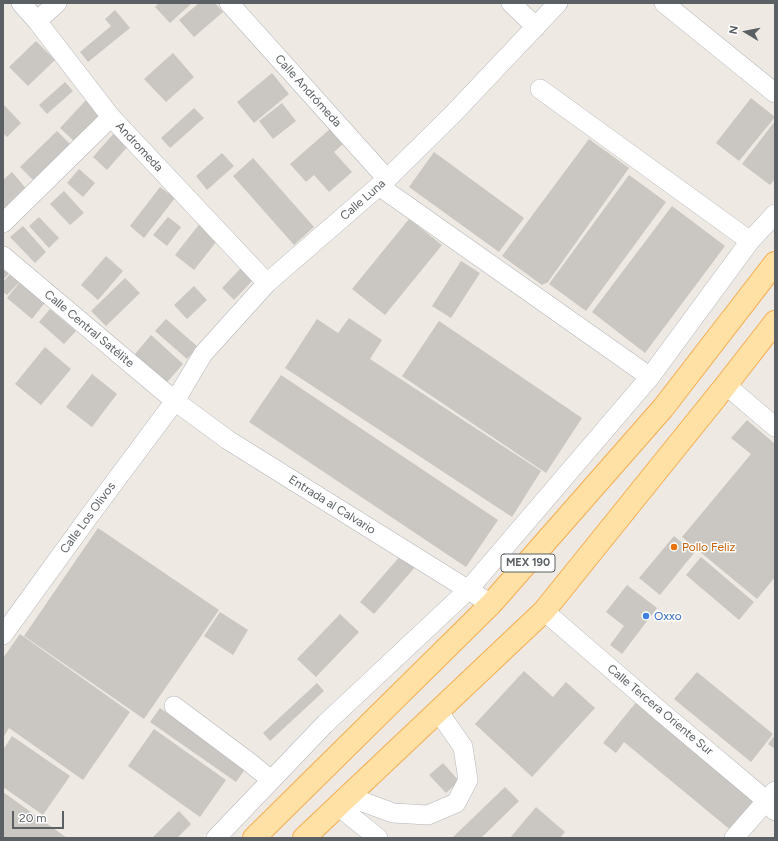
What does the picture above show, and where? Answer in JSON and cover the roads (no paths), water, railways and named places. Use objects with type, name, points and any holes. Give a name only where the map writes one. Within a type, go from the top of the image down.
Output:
[{"type":"main road","name":"MEX 190","points":[[254,838],[492,604],[663,408],[775,263]]},
{"type":"main road","name":"MEX 190","points":[[304,838],[544,611],[775,322]]},
{"type":"street","name":"Andromeda","points":[[21,3],[37,21],[111,117],[267,283]]},
{"type":"street","points":[[37,21],[57,3]]},
{"type":"street","name":"Calle Andrómeda","points":[[229,3],[383,183],[650,377]]},
{"type":"street","points":[[511,3],[536,27]]},
{"type":"street","name":"Calle Luna","points":[[175,401],[203,354],[267,283],[383,183],[453,114],[558,3]]},
{"type":"street","points":[[664,3],[775,93]]},
{"type":"street","points":[[540,89],[750,241]]},
{"type":"street","points":[[3,223],[111,117]]},
{"type":"street","points":[[216,838],[325,724],[468,590],[650,377],[750,241],[775,214]]},
{"type":"street","name":"Calle Central Satélite","points":[[3,256],[175,401]]},
{"type":"street","points":[[726,385],[775,427]]},
{"type":"street","name":"Entrada al Calvario","points":[[175,401],[228,440],[492,604]]},
{"type":"street","name":"Calle Los Olivos","points":[[3,635],[175,401]]},
{"type":"street","name":"Calle Tercera Oriente Sur","points":[[544,611],[660,710],[772,801]]},
{"type":"street","points":[[174,706],[271,780]]},
{"type":"street","points":[[343,801],[392,813],[428,815],[456,803],[468,780],[463,747],[438,711]]},
{"type":"street","points":[[343,801],[378,838]]},
{"type":"street","points":[[734,838],[772,801]]},
{"type":"place","name":"Pollo Feliz","points":[[674,547]]},
{"type":"place","name":"Oxxo","points":[[646,616]]}]
